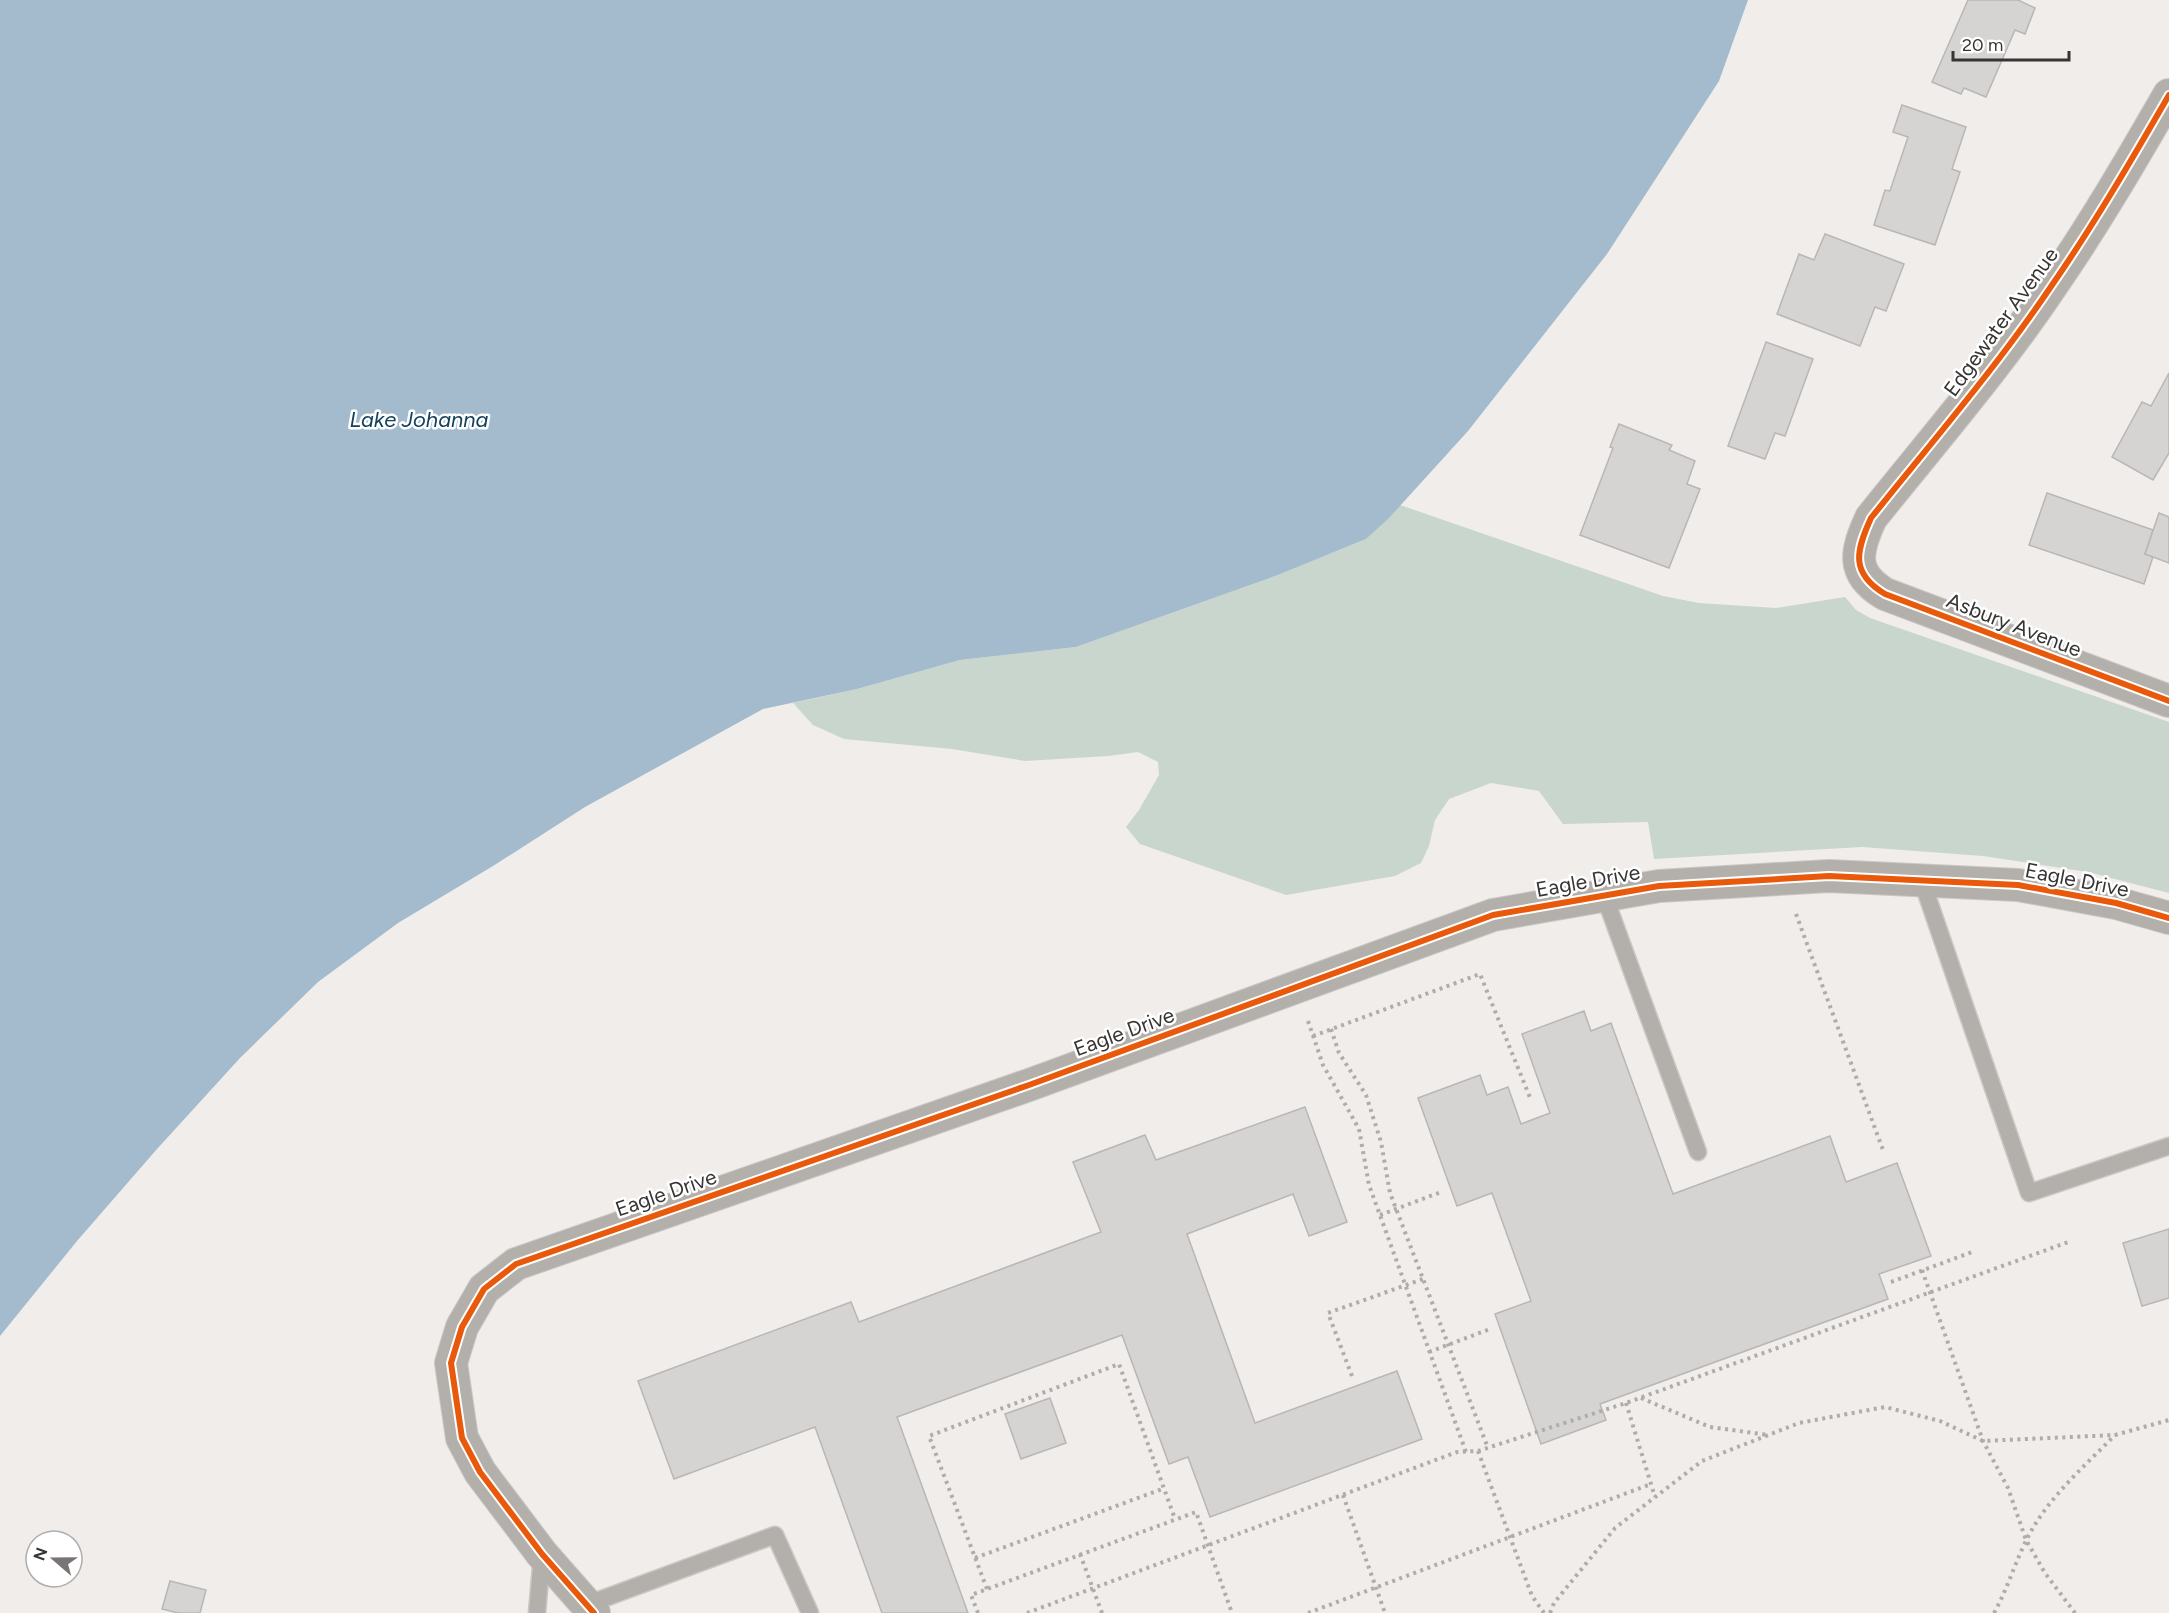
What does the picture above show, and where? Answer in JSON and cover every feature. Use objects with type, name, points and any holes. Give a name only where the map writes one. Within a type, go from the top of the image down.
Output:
[{"type":"street","name":"Edgewater Avenue","points":[[1860,565],[1864,534],[1871,518],[1972,392],[2049,290],[2124,174],[2169,95]]},
{"type":"street","name":"Asbury Avenue","points":[[1860,565],[1864,578],[1885,594],[2169,701]]},
{"type":"street","name":"Eagle Drive","points":[[590,1609],[542,1554],[480,1472],[462,1438],[451,1363],[462,1327],[483,1289],[516,1263],[1029,1085],[1493,915],[1659,886],[1828,876],[2018,885],[2116,903],[2169,918]]},
{"type":"lane","points":[[1922,881],[2029,1193],[2169,1146]]},
{"type":"lane","points":[[1604,895],[1698,1152]]},
{"type":"lane","points":[[590,1609],[775,1535],[810,1613]]},
{"type":"lane","points":[[537,1613],[542,1554]]},
{"type":"path","points":[[1784,879],[1883,1150]]},
{"type":"path","points":[[1313,1036],[1480,974],[1531,1100]]},
{"type":"path","points":[[1297,986],[1323,1065],[1359,1129],[1369,1185],[1466,1452]]},
{"type":"path","points":[[1331,1029],[1339,1053],[1366,1095],[1381,1142],[1390,1193],[1488,1448]]},
{"type":"path","points":[[1380,1215],[1442,1192]]},
{"type":"path","points":[[1027,1613],[1457,1452],[1478,1451],[1626,1403],[2071,1241]]},
{"type":"path","points":[[1891,1282],[1975,1251]]},
{"type":"path","points":[[1922,1270],[1983,1441],[2008,1488],[2026,1540],[2045,1573],[2075,1613]]},
{"type":"path","points":[[1352,1376],[1328,1313],[1423,1279]]},
{"type":"path","points":[[1430,1352],[1490,1329]]},
{"type":"path","points":[[987,1589],[929,1436],[1119,1364],[1175,1519]]},
{"type":"path","points":[[1640,1398],[1710,1427],[1769,1435]]},
{"type":"path","points":[[1626,1403],[1655,1497]]},
{"type":"path","points":[[1550,1613],[1554,1603],[1615,1528],[1702,1461],[1799,1423],[1885,1407],[1940,1422],[1983,1441],[2115,1435],[2169,1420]]},
{"type":"path","points":[[1994,1613],[2004,1595],[2026,1540],[2055,1496],[2115,1435]]},
{"type":"path","points":[[1478,1451],[1532,1596],[1544,1613]]},
{"type":"path","points":[[1308,1613],[1651,1484]]},
{"type":"path","points":[[975,1558],[1165,1488]]},
{"type":"path","points":[[1343,1495],[1385,1613]]},
{"type":"path","points":[[978,1613],[970,1595],[1196,1512],[1232,1613]]},
{"type":"path","points":[[1080,1554],[1102,1613]]},
{"type":"shaded area","points":[[1400,505],[1663,596],[1699,603],[1776,608],[1845,597],[1856,610],[1870,618],[2169,722],[2169,893],[2088,872],[1983,856],[1862,847],[1654,859],[1648,822],[1563,824],[1539,791],[1491,783],[1449,799],[1435,820],[1429,846],[1421,863],[1395,876],[1286,895],[1140,844],[1126,827],[1139,810],[1159,775],[1158,762],[1138,752],[1025,761],[952,749],[844,739],[813,725],[793,703],[857,689],[960,660],[1076,647],[1278,575],[1366,539]]},
{"type":"water","name":"Lake Johanna","points":[[0,0],[1748,0],[1719,81],[1607,254],[1468,431],[1389,518],[1366,539],[1278,575],[1076,647],[960,660],[857,689],[763,709],[585,807],[398,923],[318,982],[240,1058],[157,1149],[77,1241],[0,1336]]},
{"type":"building","points":[[1968,0],[2018,0],[2035,8],[2025,34],[2015,30],[1986,97],[1964,88],[1961,94],[1932,82]]},
{"type":"building","points":[[1902,105],[1966,127],[1952,169],[1960,172],[1935,245],[1874,225],[1885,190],[1890,191],[1908,137],[1893,132]]},
{"type":"building","points":[[1825,234],[1904,264],[1886,311],[1875,307],[1860,346],[1777,314],[1799,254],[1814,260]]},
{"type":"building","points":[[1766,342],[1813,359],[1785,436],[1775,433],[1765,459],[1728,446]]},
{"type":"building","points":[[2169,373],[2169,453],[2153,480],[2112,457],[2142,402],[2151,406]]},
{"type":"building","points":[[1619,424],[1672,445],[1669,450],[1695,461],[1687,484],[1700,489],[1669,568],[1580,535],[1613,448],[1610,447]]},
{"type":"building","points":[[2047,493],[2153,530],[2145,554],[2153,557],[2144,584],[2029,545]]},
{"type":"building","points":[[2159,513],[2169,517],[2169,563],[2145,554]]},
{"type":"building","points":[[1584,1011],[1591,1031],[1611,1023],[1673,1194],[1830,1136],[1846,1182],[1897,1163],[1931,1256],[1879,1274],[1888,1299],[1600,1404],[1606,1420],[1541,1444],[1495,1314],[1531,1301],[1492,1193],[1457,1206],[1418,1098],[1480,1075],[1487,1095],[1508,1087],[1521,1124],[1550,1113],[1522,1034]]},
{"type":"building","points":[[1305,1107],[1347,1222],[1309,1236],[1293,1194],[1187,1234],[1255,1423],[1397,1371],[1422,1439],[1210,1517],[1188,1457],[1169,1464],[1122,1335],[897,1417],[968,1613],[882,1613],[815,1427],[674,1479],[638,1381],[851,1302],[859,1322],[1101,1232],[1073,1162],[1145,1135],[1156,1160]]},
{"type":"building","points":[[2169,1229],[2169,1298],[2142,1306],[2123,1243]]},
{"type":"building","points":[[1050,1398],[1066,1443],[1021,1459],[1005,1414]]},
{"type":"building","points":[[170,1581],[206,1590],[200,1613],[178,1613],[162,1609]]},
{"type":"cycle path","points":[[2169,95],[2097,217],[2029,318],[1871,518],[1862,541],[1859,560],[1866,578],[1885,594],[2169,701]]},
{"type":"cycle path","points":[[594,1613],[542,1554],[480,1472],[462,1438],[451,1363],[462,1327],[484,1289],[516,1264],[1029,1085],[1493,915],[1659,886],[1829,876],[2018,885],[2116,903],[2169,918]]}]
